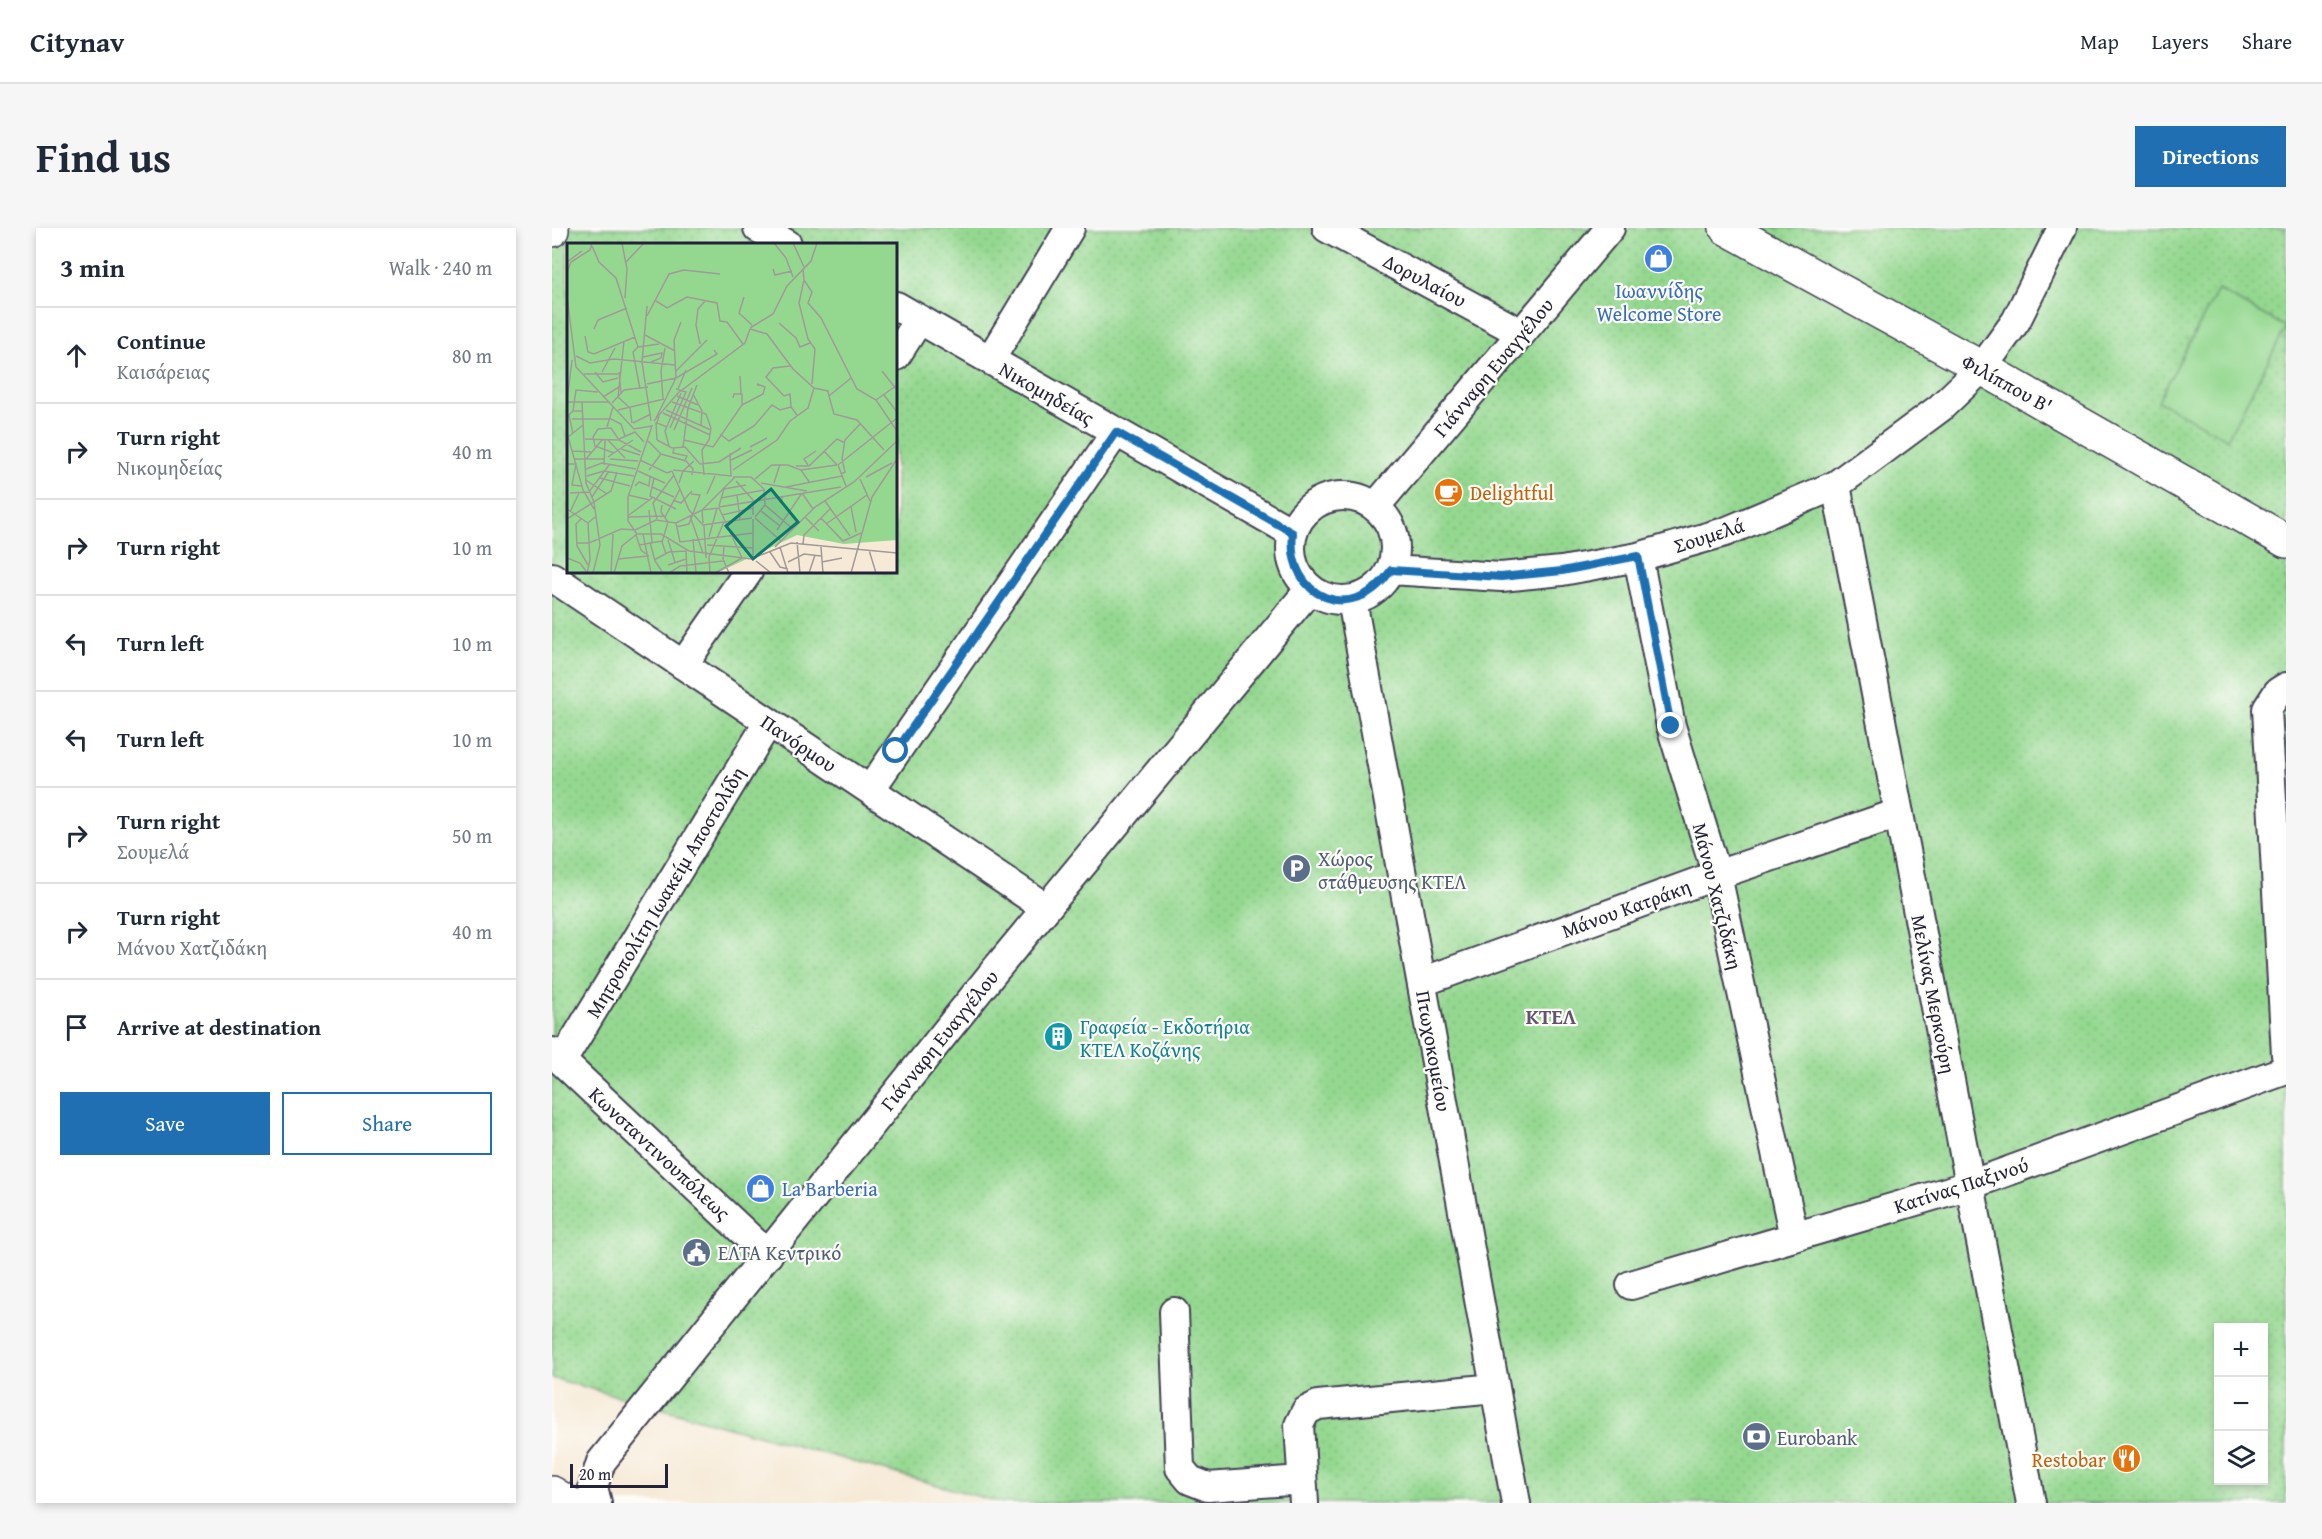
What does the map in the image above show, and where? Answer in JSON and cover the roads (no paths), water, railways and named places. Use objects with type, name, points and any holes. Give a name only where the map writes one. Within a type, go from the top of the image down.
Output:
[{"type":"main road","name":"Φιλίππου Β'","points":[[1726,228],[1982,368],[2286,541]]},
{"type":"main road","points":[[552,1493],[568,1503]]},
{"type":"street","points":[[758,228],[785,243]]},
{"type":"street","points":[[990,360],[1070,228]]},
{"type":"street","name":"Δορυλαίου","points":[[1327,228],[1521,333]]},
{"type":"street","name":"Γιάνναρη Ευαγγέλου","points":[[1375,507],[1610,228]]},
{"type":"street","name":"Σουμελά","points":[[1391,570],[1501,577],[1562,571],[1638,556],[1725,532],[1836,485],[1940,408],[1982,368],[2016,321],[2062,228]]},
{"type":"street","points":[[897,352],[907,313]]},
{"type":"street","name":"Νικομηδείας","points":[[907,313],[1293,533]]},
{"type":"street","points":[[870,790],[1116,432]]},
{"type":"street","name":"Μελίνας Μερκούρη","points":[[1836,485],[2031,1503]]},
{"type":"street","points":[[1337,496],[1357,497],[1375,507],[1387,520],[1394,536],[1395,553],[1391,570],[1382,584],[1368,594],[1352,600],[1330,599],[1310,589],[1297,573],[1291,553],[1293,533],[1302,515],[1317,502],[1337,496]]},
{"type":"street","name":"Μάνου Χατζιδάκη","points":[[1638,556],[1671,726],[1717,875],[1794,1237]]},
{"type":"street","points":[[683,665],[747,573]]},
{"type":"street","name":"Πανόρμου","points":[[552,577],[1046,908]]},
{"type":"street","name":"Γιάνναρη Ευαγγέλου","points":[[597,1503],[593,1487],[601,1462],[1046,908],[1310,589]]},
{"type":"street","name":"Πτωχοκομείου","points":[[1352,600],[1516,1503]]},
{"type":"street","points":[[2286,687],[2278,692],[2267,709],[2286,1055]]},
{"type":"street","name":"Μητροπολίτη Ιωακείμ Αποστολίδη","points":[[557,1057],[768,723]]},
{"type":"street","name":"Μάνου Κατράκη","points":[[1422,982],[1717,875],[1899,813]]},
{"type":"street","name":"Κωνσταντινουπόλεως","points":[[557,1057],[768,1255]]},
{"type":"street","name":"Κατίνας Παξινού","points":[[1631,1285],[1970,1185],[2286,1070]]},
{"type":"street","points":[[1174,1312],[1180,1468],[1190,1480],[1208,1487],[1303,1492],[1299,1425],[1306,1411],[1318,1406],[1495,1388]]},
{"type":"place","name":"Ιωαννίδης Welcome Store","points":[[1659,259]]},
{"type":"place","name":"Delightful","points":[[1449,492]]},
{"type":"place","name":"Χώρος στάθμευσης ΚΤΕΛ","points":[[1297,869]]},
{"type":"place","name":"Γραφεία - Εκδοτήρια ΚΤΕΛ Κοζάνης","points":[[1059,1037]]},
{"type":"place","name":"La Barberia","points":[[761,1188]]},
{"type":"place","name":"ΕΛΤΑ Κεντρικό","points":[[697,1252]]},
{"type":"place","name":"Eurobank","points":[[1756,1437]]},
{"type":"place","name":"Restobar","points":[[2127,1459]]},
{"type":"district","name":"ΚΤΕΛ","points":[[1551,1016]]}]
